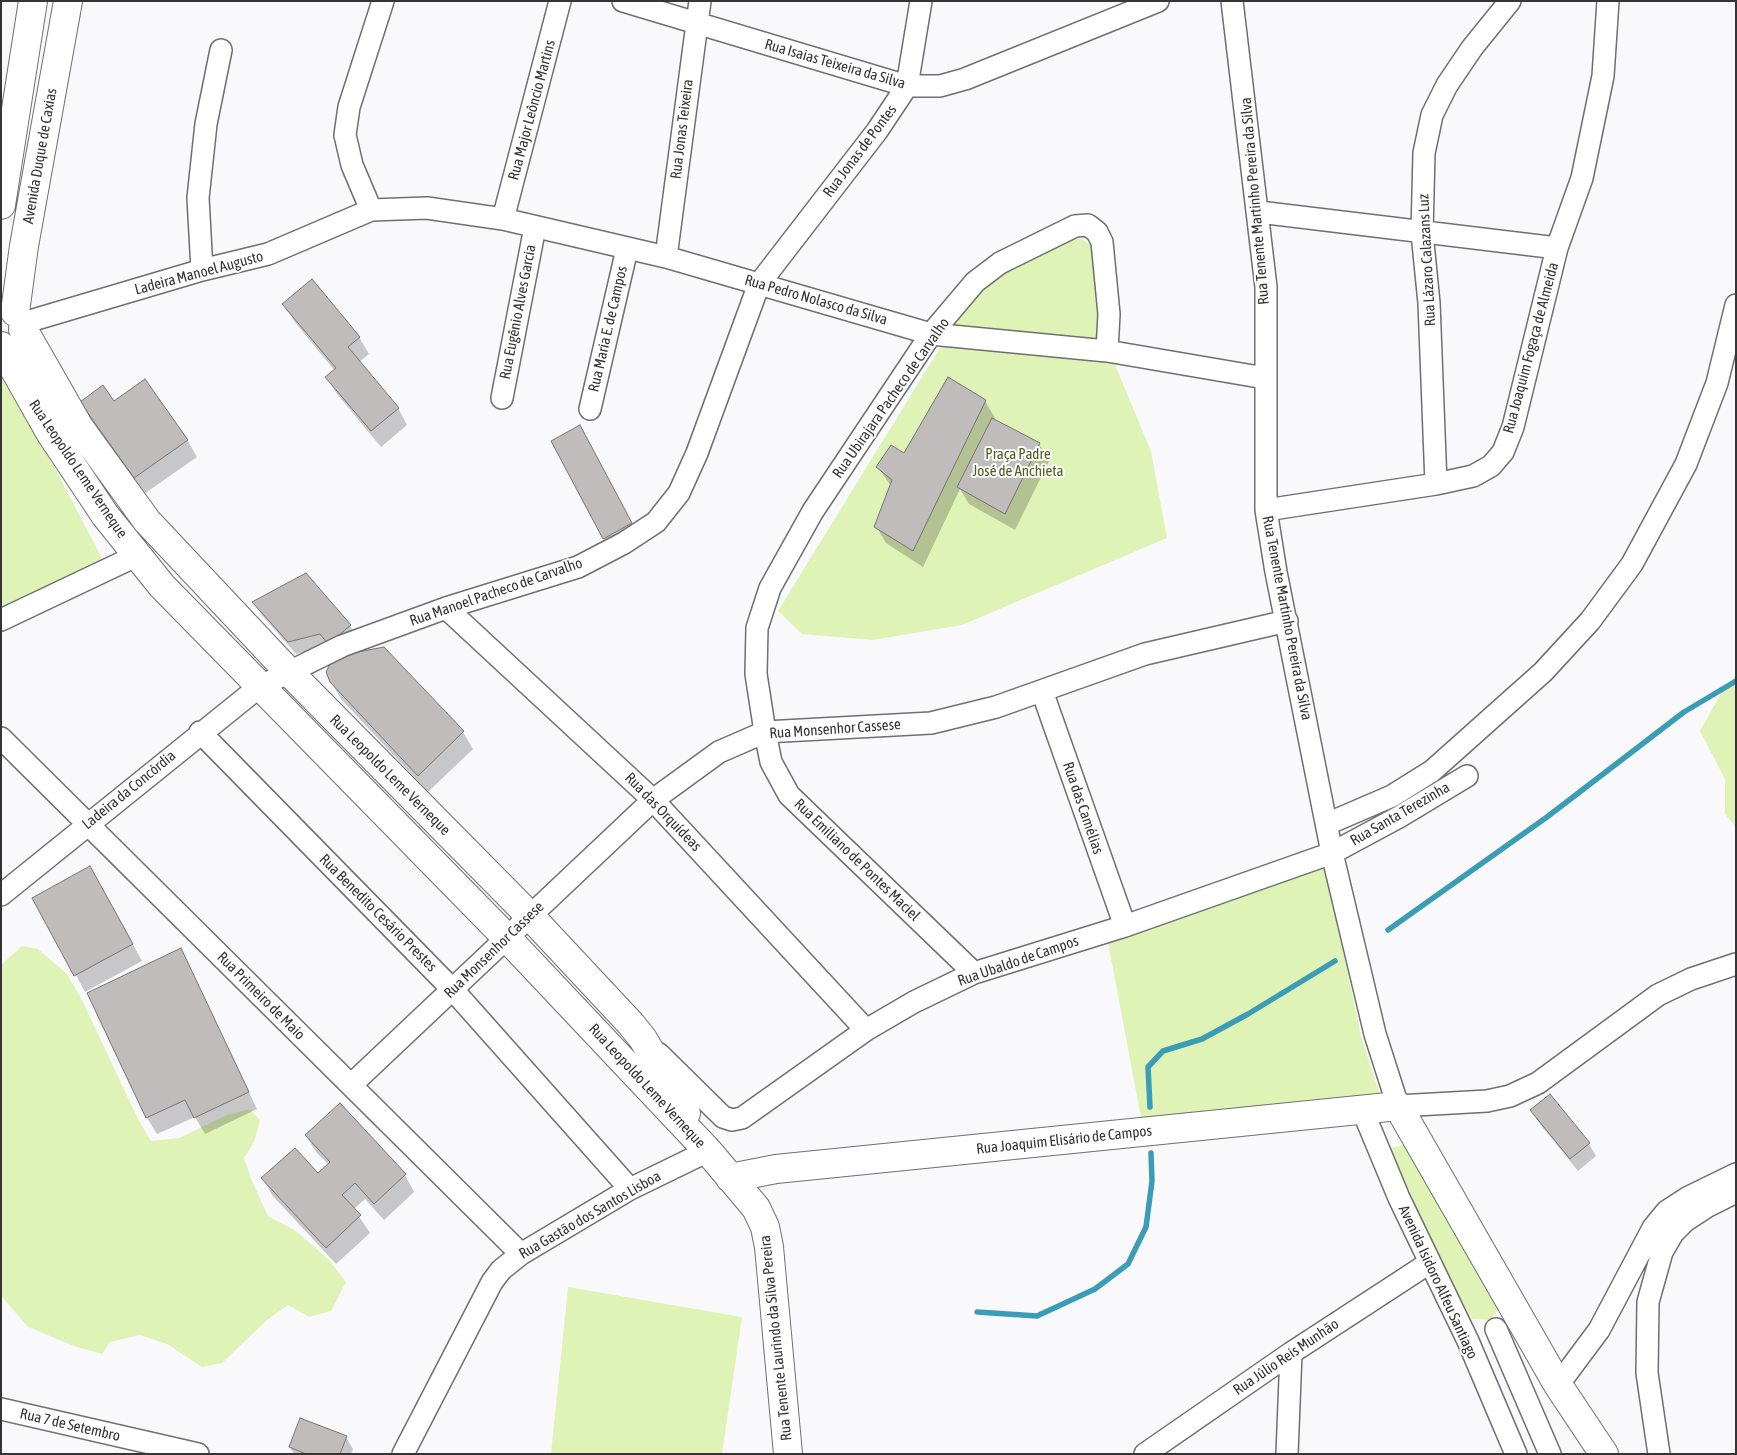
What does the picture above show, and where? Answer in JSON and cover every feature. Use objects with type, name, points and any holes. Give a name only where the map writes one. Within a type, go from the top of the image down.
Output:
[{"type":"main road","name":"Avenida Duque de Caxias","points":[[1,205],[33,1]]},
{"type":"main road","name":"Avenida Duque de Caxias","points":[[13,323],[24,246],[68,1]]},
{"type":"main road","name":"Rua Leopoldo Leme Verneque","points":[[13,323],[80,427],[147,521],[288,672],[530,916],[643,1038],[708,1151]]},
{"type":"main road","name":"Rua Leopoldo Leme Verneque","points":[[1,346],[52,434],[105,515],[162,586],[507,938],[708,1151]]},
{"type":"main road","name":"Rua Joaquim Elisário de Campos","points":[[730,1178],[776,1169],[1398,1106]]},
{"type":"main road","points":[[1398,1106],[1507,1324],[1558,1385],[1604,1454]]},
{"type":"main road","name":"Rua Tenente Laurindo da Silva Pereira","points":[[708,1151],[756,1208],[766,1234],[788,1454]]},
{"type":"street","points":[[370,210],[352,164],[345,135],[349,108],[383,1]]},
{"type":"street","name":"Rua Major Leôncio Martins","points":[[503,219],[560,1]]},
{"type":"street","name":"Rua Isaias Teixeira da Silva","points":[[623,1],[907,86],[940,86],[965,78],[1158,1]]},
{"type":"street","name":"Rua Jonas Teixeira","points":[[666,257],[700,1]]},
{"type":"street","name":"Rua Jonas de Pontes","points":[[759,284],[877,131],[907,86],[921,1]]},
{"type":"street","name":"Rua Tenente Martinho Pereira da Silva","points":[[1232,1],[1259,212],[1266,287],[1264,378],[1266,510],[1332,853],[1375,1034],[1398,1106]]},
{"type":"street","name":"Rua Lázaro Calazans Luz","points":[[1436,484],[1429,303],[1422,232],[1424,153],[1432,115],[1447,85],[1472,48],[1510,1]]},
{"type":"street","name":"Rua Joaquim Fogaça de Almeida","points":[[1266,510],[1436,484],[1473,476],[1491,466],[1503,452],[1513,427],[1557,248],[1582,178],[1603,76],[1608,1]]},
{"type":"street","points":[[202,270],[198,198],[206,124],[221,50]]},
{"type":"street","name":"Rua Pedro Nolasco da Silva","points":[[370,210],[427,208],[503,219],[666,257],[932,334],[1107,351],[1264,378]]},
{"type":"street","name":"Ladeira Manoel Augusto","points":[[13,323],[202,270],[268,254],[370,210]]},
{"type":"street","points":[[1259,212],[1557,248]]},
{"type":"street","name":"Rua Ubirajara Pacheco de Carvalho","points":[[766,732],[756,674],[757,628],[770,588],[814,511],[932,334],[975,282],[1000,263],[1075,226],[1088,225],[1097,232],[1102,242],[1109,314],[1107,351]]},
{"type":"street","name":"Rua Eugênio Alves Garcia","points":[[502,398],[535,227]]},
{"type":"street","name":"Rua Maria E. de Campos","points":[[590,409],[627,249]]},
{"type":"street","name":"Rua Manoel Pacheco de Carvalho","points":[[259,687],[342,646],[446,608],[578,567],[624,543],[656,522],[679,493],[697,454],[759,284]]},
{"type":"street","points":[[1327,824],[1392,796],[1432,771],[1543,672],[1590,621],[1632,564],[1686,464],[1718,383],[1736,305]]},
{"type":"street","points":[[1,620],[138,555]]},
{"type":"street","name":"Rua das Orquídeas","points":[[446,608],[653,800],[866,1030]]},
{"type":"street","name":"Rua Monsenhor Cassese","points":[[351,1085],[653,800],[719,752],[766,732],[931,722],[996,707],[1145,654],[1287,621]]},
{"type":"street","name":"Ladeira da Concórdia","points":[[1,894],[200,732],[259,687]]},
{"type":"street","name":"Rua das Camélias","points":[[1042,691],[1125,926]]},
{"type":"street","name":"Rua Benedito Cesário Prestes","points":[[200,732],[453,990],[630,1189]]},
{"type":"street","name":"Rua Emiliano de Pontes Maciel","points":[[766,732],[771,762],[789,795],[974,973]]},
{"type":"street","name":"Rua Primeiro de Maio","points":[[1,738],[521,1254]]},
{"type":"street","name":"Rua Santa Terezinha","points":[[1332,853],[1399,817],[1467,776]]},
{"type":"street","name":"Rua Ubaldo de Campos","points":[[643,1038],[723,1117],[732,1120],[750,1114],[866,1030],[914,1002],[974,973],[1125,926],[1332,853]]},
{"type":"street","points":[[1398,1106],[1487,1101],[1510,1096],[1538,1083],[1658,995],[1691,979],[1736,964]]},
{"type":"street","name":"Avenida Isidoro Alfeu Santiago","points":[[1362,1109],[1399,1198],[1468,1341],[1516,1454]]},
{"type":"street","name":"Rua Gastão dos Santos Lisboa","points":[[403,1454],[492,1282],[501,1270],[521,1254],[630,1189],[708,1151]]},
{"type":"street","points":[[1558,1385],[1599,1330],[1653,1228],[1667,1211],[1688,1198],[1736,1174]]},
{"type":"street","points":[[1659,1454],[1647,1373],[1648,1302],[1662,1252],[1673,1233],[1685,1221],[1736,1192]]},
{"type":"street","name":"Rua Júlio Reis Munhão","points":[[1145,1454],[1291,1353],[1429,1263]]},
{"type":"street","points":[[1468,1341],[1507,1324]]},
{"type":"street","name":"Avenida Isidoro Alfeu Santiago","points":[[1507,1324],[1550,1454]]},
{"type":"street","points":[[1287,1454],[1291,1353]]},
{"type":"street","name":"Rua 7 de Setembro","points":[[1,1409],[198,1454]]},
{"type":"green space","name":"Praça Padre José de Anchieta","points":[[1080,238],[1091,245],[1097,262],[1113,360],[1151,451],[1167,538],[962,625],[873,640],[802,634],[778,611],[973,294],[995,278],[1064,240]]},
{"type":"green space","points":[[1,378],[49,457],[106,566],[1,615]]},
{"type":"green space","points":[[1736,675],[1736,827],[1725,814],[1725,779],[1700,731],[1724,688]]},
{"type":"green space","points":[[1325,866],[1361,1036],[1381,1098],[1142,1123],[1108,942]]},
{"type":"green space","points":[[22,946],[38,949],[67,974],[82,1000],[138,1119],[151,1141],[179,1138],[227,1115],[250,1109],[260,1120],[254,1142],[244,1158],[252,1181],[268,1216],[296,1231],[328,1259],[346,1282],[331,1311],[309,1317],[288,1305],[267,1320],[222,1363],[202,1367],[167,1344],[140,1335],[110,1342],[102,1354],[74,1346],[28,1327],[3,1298],[1,1295],[1,965]]},
{"type":"green space","points":[[1417,1143],[1497,1296],[1498,1310],[1491,1320],[1472,1319],[1440,1263],[1390,1148]]},
{"type":"green space","points":[[568,1287],[742,1317],[722,1454],[551,1454]]},
{"type":"building","points":[[312,279],[360,337],[348,347],[399,408],[371,431],[325,377],[336,368],[282,304]]},
{"type":"building","points":[[948,377],[986,400],[913,551],[874,527],[892,480],[876,467],[891,445],[904,453]]},
{"type":"building","points":[[145,379],[188,440],[134,478],[80,402],[103,385],[114,401]]},
{"type":"building","points":[[992,418],[1040,443],[1005,514],[957,487]]},
{"type":"building","points":[[580,425],[632,523],[603,539],[551,441]]},
{"type":"building","points":[[306,573],[351,625],[328,644],[320,634],[288,642],[252,602]]},
{"type":"building","points":[[384,647],[464,731],[418,776],[330,682],[326,672],[332,660],[342,655]]},
{"type":"building","points":[[90,866],[133,944],[74,976],[32,898]]},
{"type":"building","points":[[181,948],[249,1092],[194,1118],[185,1100],[146,1118],[87,993]]},
{"type":"building","points":[[1550,1094],[1590,1143],[1570,1159],[1530,1110]]},
{"type":"building","points":[[340,1103],[406,1174],[374,1204],[355,1183],[342,1195],[361,1215],[326,1248],[261,1178],[295,1148],[318,1173],[330,1162],[305,1135]]},
{"type":"building","points":[[300,1418],[347,1436],[340,1454],[306,1454],[289,1447]]},
{"type":"waterway","points":[[1388,930],[1547,817],[1684,712],[1736,681]]},
{"type":"waterway","points":[[1150,1107],[1148,1067],[1163,1051],[1202,1039],[1248,1014],[1335,961]]},
{"type":"waterway","points":[[977,1312],[1037,1316],[1095,1289],[1128,1264],[1146,1227],[1152,1181],[1151,1153]]}]
